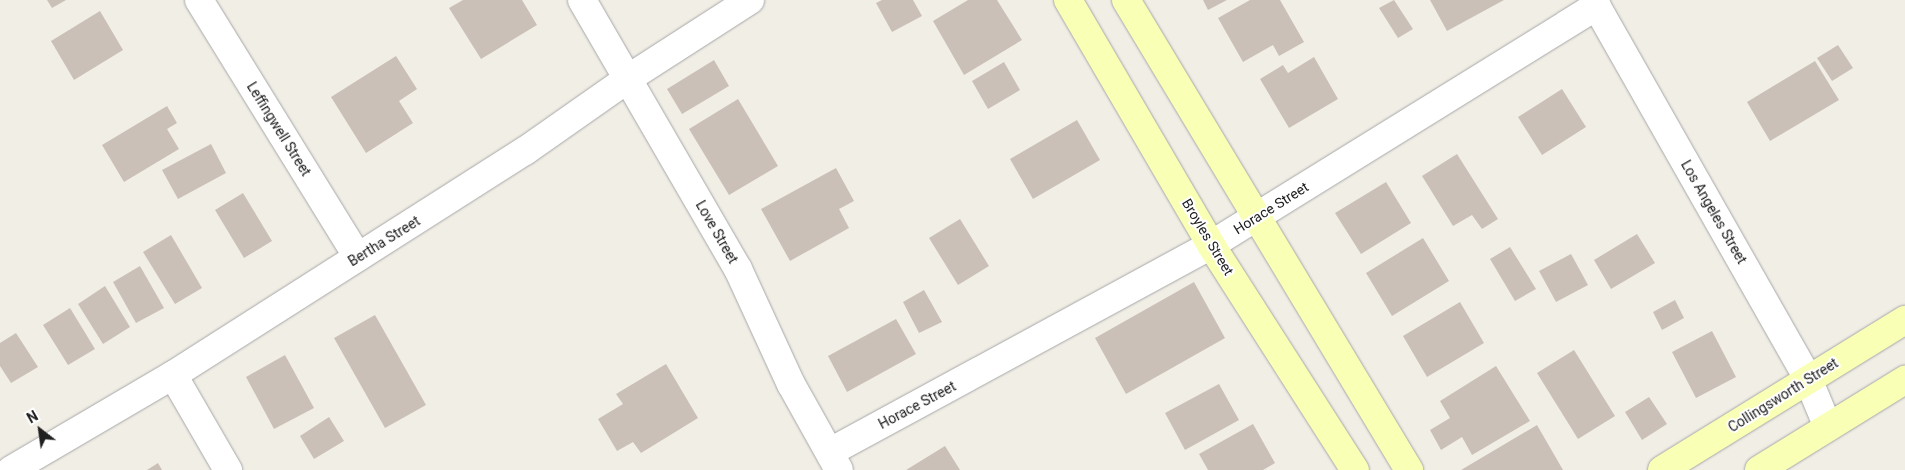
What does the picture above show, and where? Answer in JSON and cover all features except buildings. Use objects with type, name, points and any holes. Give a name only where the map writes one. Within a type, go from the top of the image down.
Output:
[{"type":"main road","name":"Broyles Street","points":[[1068,0],[1212,245],[1355,470]]},
{"type":"main road","points":[[1126,0],[1409,470]]},
{"type":"main road","name":"Collingsworth Street","points":[[1662,470],[1905,320]]},
{"type":"main road","points":[[1759,470],[1905,380]]},
{"type":"street","name":"Leffingwell Street","points":[[199,0],[358,257]]},
{"type":"street","name":"Love Street","points":[[582,0],[629,78],[738,269],[791,384],[834,461]]},
{"type":"street","name":"Bertha Street","points":[[11,470],[173,375],[525,151],[629,78],[750,0]]},
{"type":"street","name":"Horace Street","points":[[834,461],[1212,245],[1595,3]]},
{"type":"street","name":"Los Angeles Street","points":[[1595,3],[1808,379],[1828,427]]},
{"type":"street","points":[[173,375],[228,470]]}]
